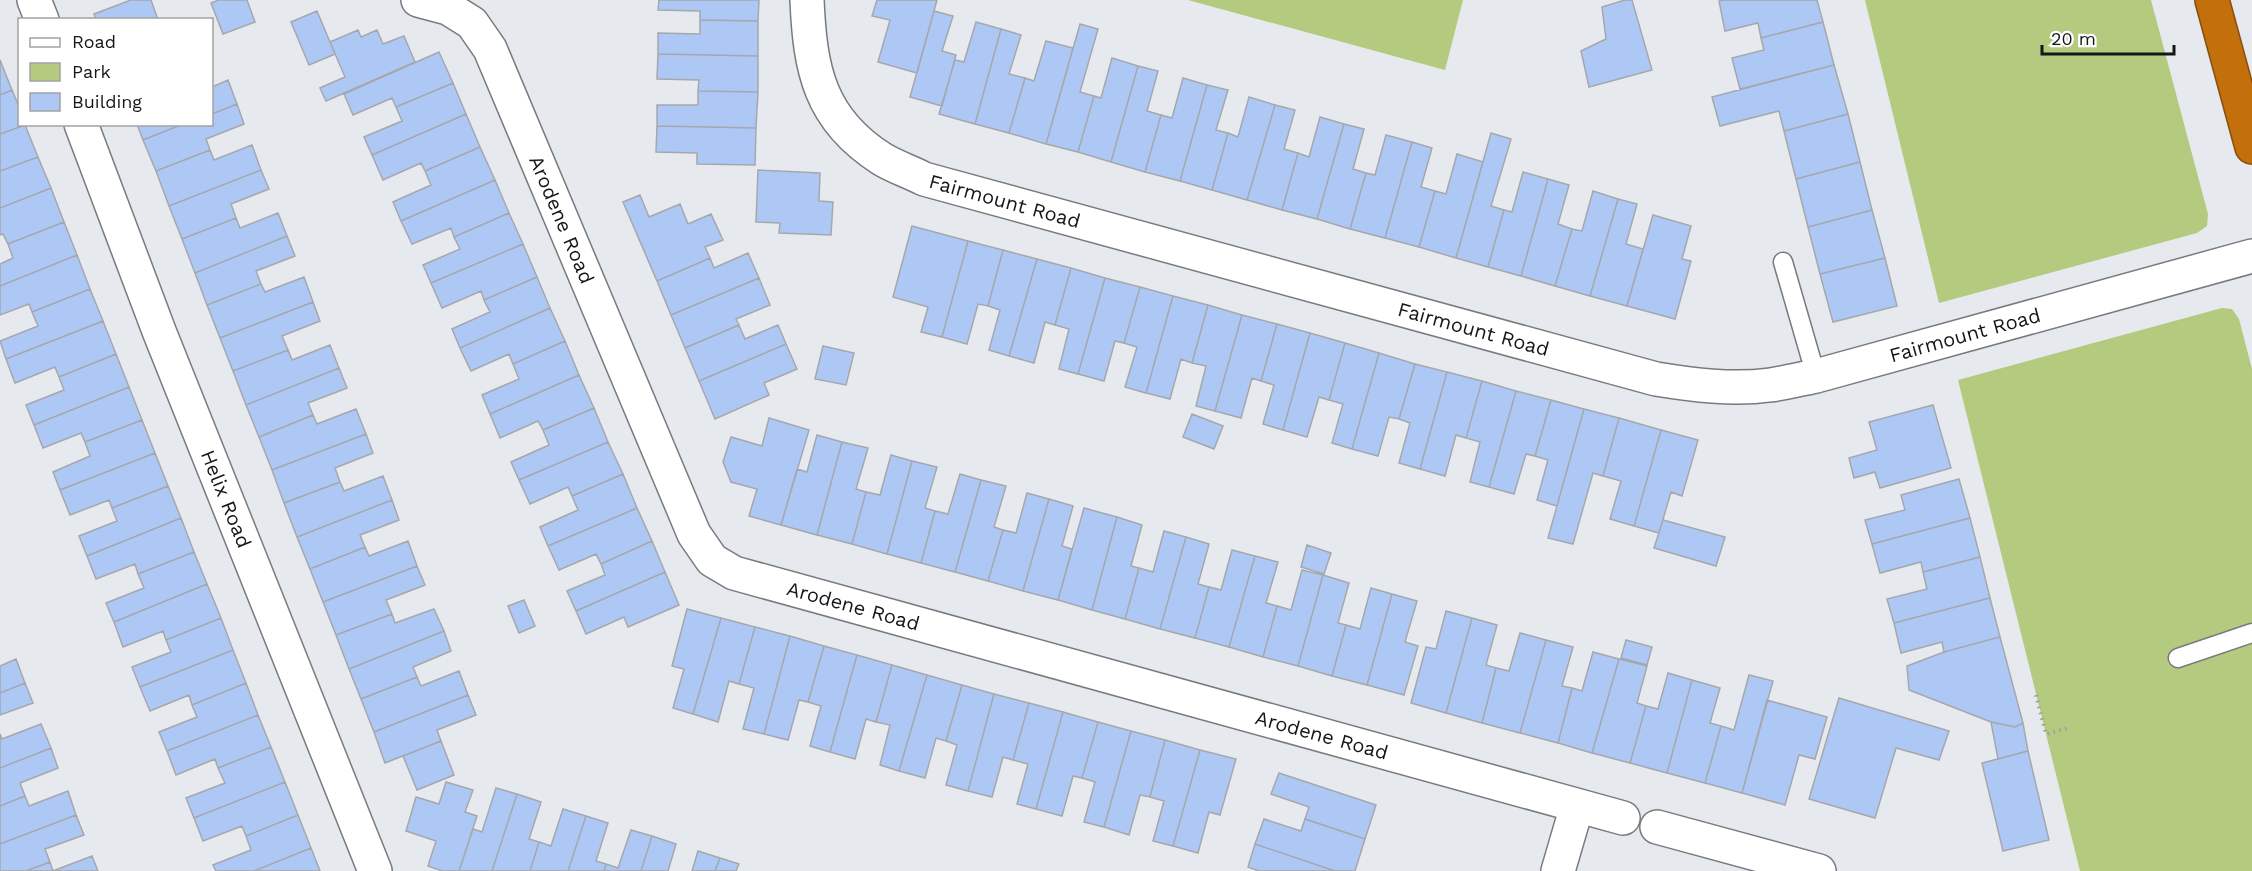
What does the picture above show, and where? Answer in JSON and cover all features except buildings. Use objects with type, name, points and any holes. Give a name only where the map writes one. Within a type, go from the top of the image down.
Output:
[{"type":"highway","points":[[2212,0],[2252,147]]},
{"type":"street","points":[[34,0],[41,18]]},
{"type":"street","name":"Arodene Road","points":[[418,0],[448,8],[472,23],[490,49],[694,534],[712,560],[734,573],[1623,818]]},
{"type":"street","name":"Fairmount Road","points":[[807,0],[809,43],[813,66],[830,108],[853,136],[883,159],[924,179],[1656,379],[1694,385],[1727,386],[1769,385],[1816,376],[2252,256]]},
{"type":"street","name":"Helix Road","points":[[82,126],[164,342],[375,871]]},
{"type":"street","points":[[1558,871],[1578,806]]},
{"type":"street","points":[[1657,827],[1819,871]]},
{"type":"lane","points":[[1783,262],[1816,376]]},
{"type":"lane","points":[[2178,658],[2252,633]]},
{"type":"path","points":[[2036,695],[2046,734],[2068,728]]},
{"type":"green space","points":[[1188,0],[1463,0],[1445,70]]},
{"type":"green space","points":[[1865,0],[2151,0],[2208,214],[2207,226],[2197,233],[1939,303]]},
{"type":"green space","points":[[2222,308],[2232,309],[2239,319],[2252,369],[2252,871],[2080,871],[1958,380]]}]
